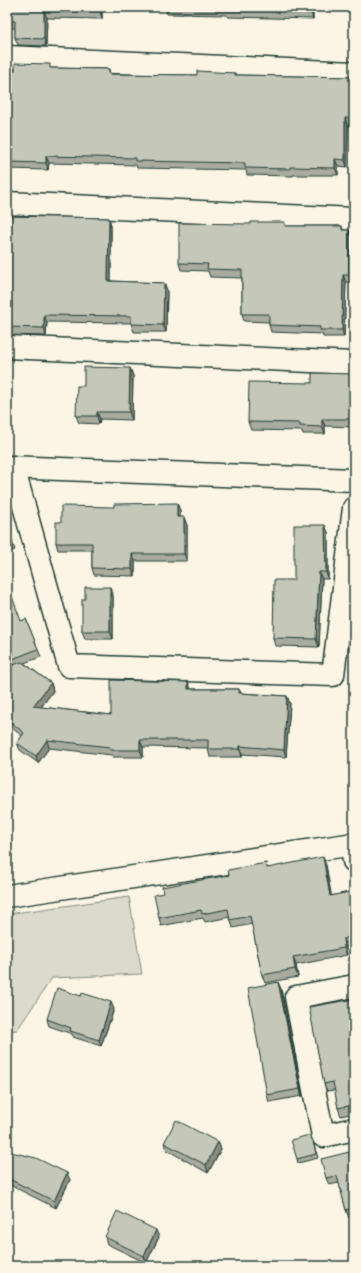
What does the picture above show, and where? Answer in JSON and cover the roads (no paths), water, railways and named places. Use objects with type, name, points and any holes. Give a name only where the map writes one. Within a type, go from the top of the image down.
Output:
[{"type":"street","points":[[7,57],[354,73]]},
{"type":"street","points":[[7,203],[354,219]]},
{"type":"street","points":[[7,347],[354,363]]},
{"type":"street","points":[[354,480],[10,467],[69,666],[332,676],[354,508]]},
{"type":"street","points":[[7,896],[353,850]]},
{"type":"street","points":[[354,986],[296,997],[323,1136],[354,1129]]}]
